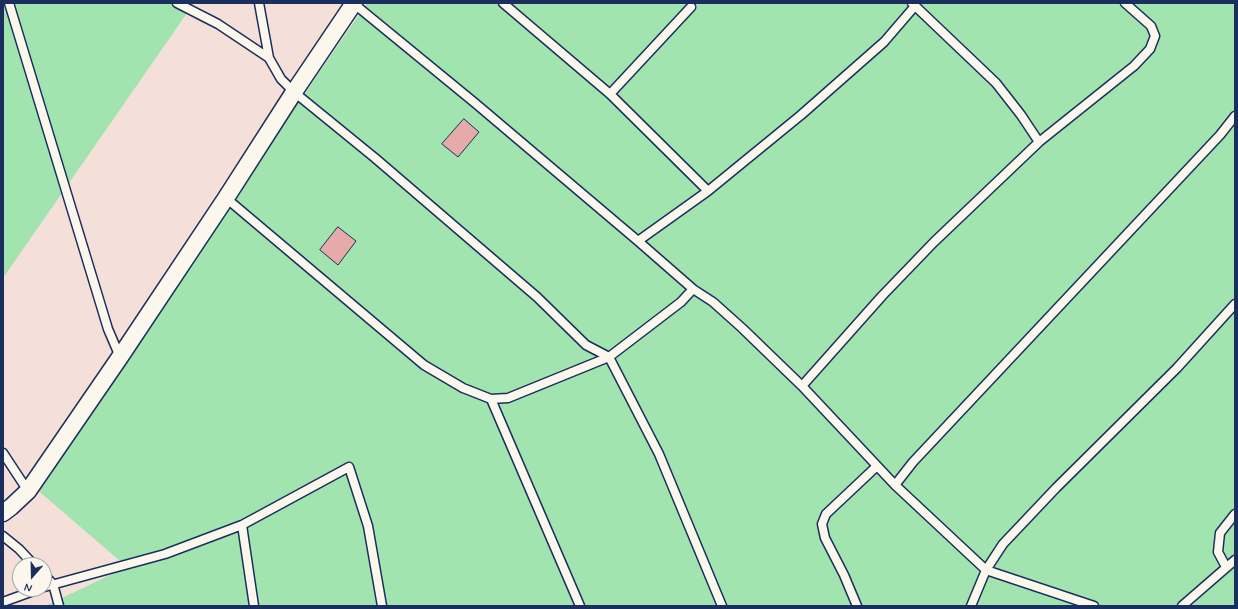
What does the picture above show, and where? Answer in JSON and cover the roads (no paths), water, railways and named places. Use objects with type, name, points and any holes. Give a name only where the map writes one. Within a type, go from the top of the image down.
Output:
[{"type":"street","points":[[3,513],[28,491],[120,357],[354,3]]},
{"type":"lane","points":[[9,3],[108,329],[120,357]]},
{"type":"lane","points":[[176,3],[218,24],[269,58]]},
{"type":"lane","points":[[259,3],[269,58],[282,79],[294,92],[375,158],[531,292],[586,345],[609,357],[659,454],[722,606]]},
{"type":"lane","points":[[354,3],[476,103],[638,240],[693,289],[713,302],[742,328],[802,386],[895,485],[986,570],[1094,606]]},
{"type":"lane","points":[[503,3],[610,94],[708,191]]},
{"type":"lane","points":[[802,386],[882,296],[934,242],[1039,142],[1134,66],[1150,49],[1155,36],[1151,26],[1125,3]]},
{"type":"lane","points":[[638,240],[708,191],[801,116],[884,42],[913,5],[996,83],[1021,115],[1039,142]]},
{"type":"lane","points":[[610,94],[691,7]]},
{"type":"lane","points":[[895,485],[918,457],[1220,135],[1235,116]]},
{"type":"lane","points":[[226,198],[424,365],[463,388],[492,399],[508,398],[609,357],[680,302],[693,289]]},
{"type":"lane","points":[[971,606],[986,570],[1003,544],[1056,488],[1177,368],[1235,304]]},
{"type":"lane","points":[[492,399],[580,606]]},
{"type":"lane","points":[[3,453],[28,491]]},
{"type":"lane","points":[[856,606],[844,575],[825,538],[822,524],[826,514],[877,466]]},
{"type":"lane","points":[[59,606],[53,584],[165,554],[242,525],[349,467],[368,526],[382,606]]},
{"type":"lane","points":[[1226,567],[1218,552],[1220,532],[1235,514]]},
{"type":"lane","points":[[242,525],[254,606]]},
{"type":"lane","points":[[3,536],[26,557]]},
{"type":"lane","points":[[1182,606],[1235,560]]},
{"type":"lane","points":[[3,602],[17,597]]}]
